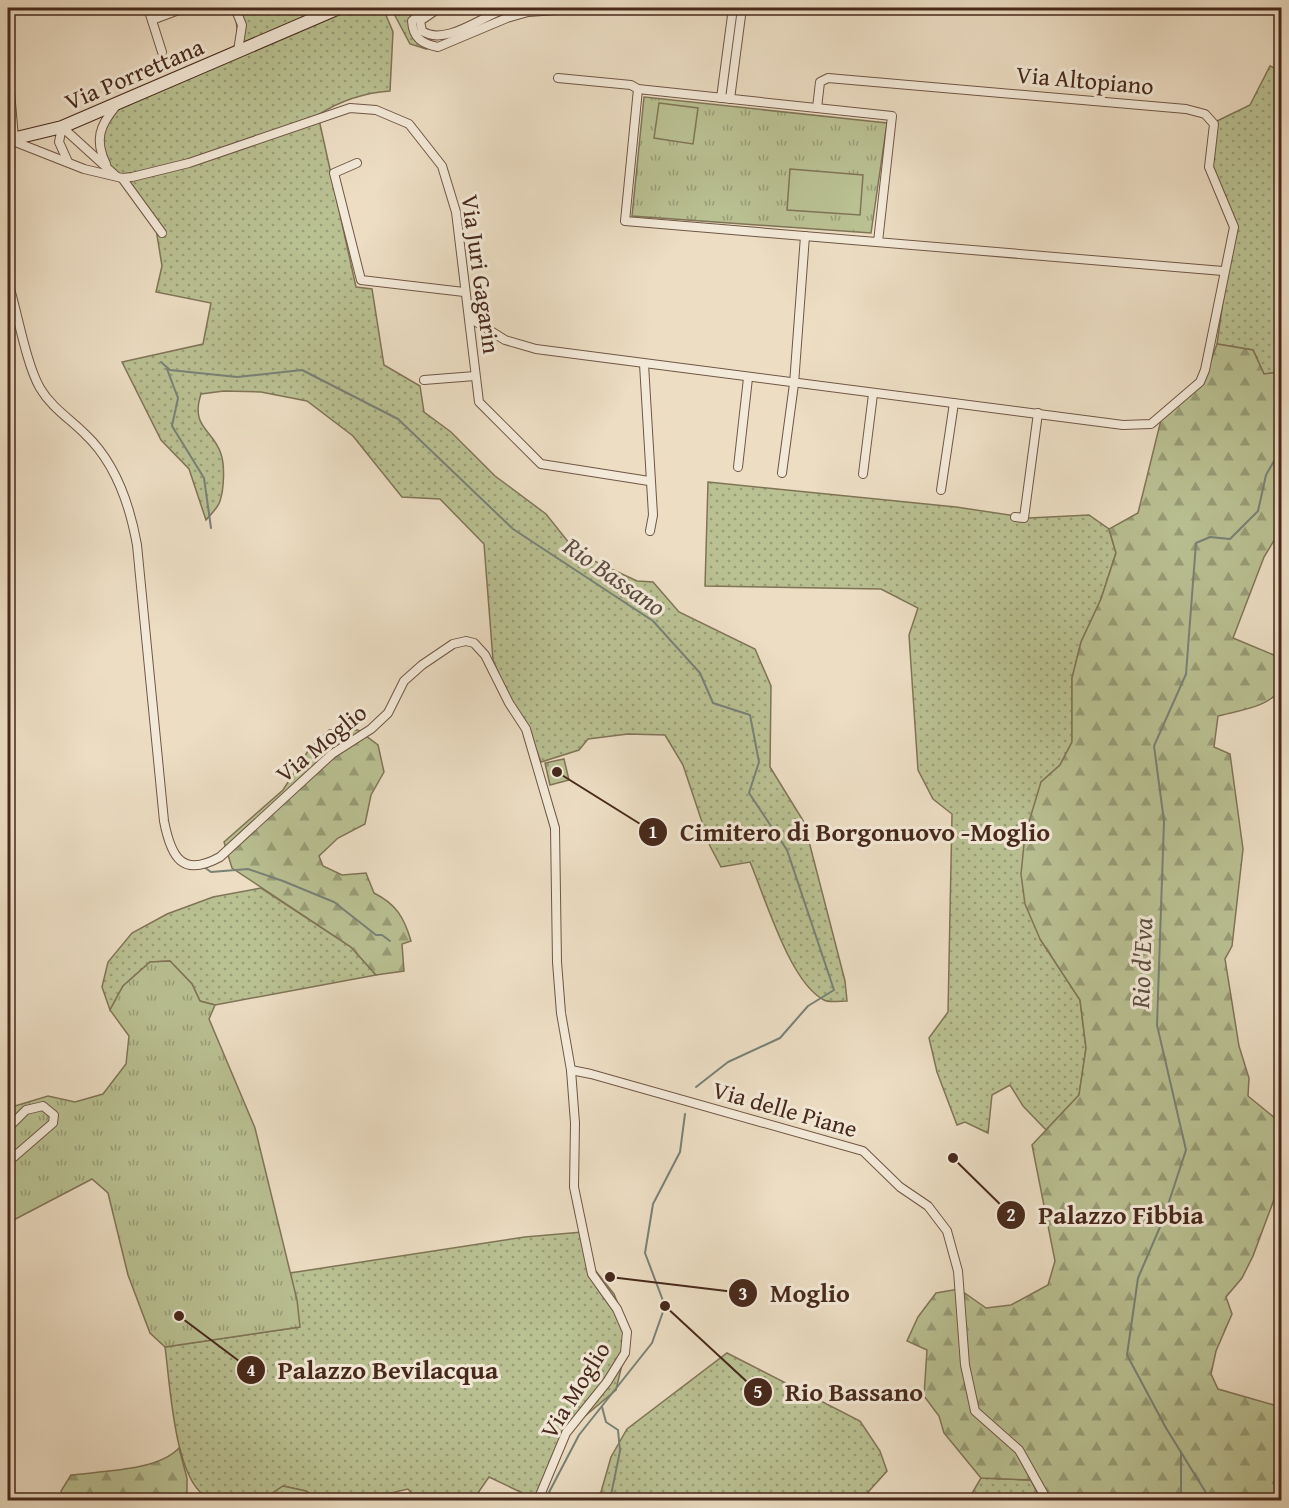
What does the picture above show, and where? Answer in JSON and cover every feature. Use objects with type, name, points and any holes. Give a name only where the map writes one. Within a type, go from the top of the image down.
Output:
[{"type":"main road","name":"Via Porrettana","points":[[11,139],[62,127],[339,8]]},
{"type":"street","points":[[148,8],[162,52]]},
{"type":"street","points":[[152,20],[184,8]]},
{"type":"street","points":[[236,8],[242,25],[238,51]]},
{"type":"street","points":[[427,8],[412,21],[412,32],[420,40],[438,47],[507,18],[528,12],[585,8]]},
{"type":"street","points":[[439,8],[420,21],[422,31],[429,36],[449,35],[508,8]]},
{"type":"street","points":[[725,98],[733,8]]},
{"type":"street","points":[[725,98],[742,8]]},
{"type":"street","points":[[8,68],[11,139]]},
{"type":"street","points":[[558,78],[631,86],[638,89],[892,116],[878,242]]},
{"type":"street","name":"Via Altopiano","points":[[470,318],[505,340],[536,349],[1123,425],[1151,424],[1200,382],[1205,370],[1223,271],[1234,227],[1209,168],[1214,124],[1206,114],[1186,109],[828,78],[820,82],[817,108]]},
{"type":"street","points":[[638,89],[625,221],[1223,271]]},
{"type":"street","points":[[108,167],[99,136],[103,122],[117,105]]},
{"type":"street","name":"Via Juri Gagarin","points":[[11,139],[24,148],[119,177],[189,163],[339,110],[361,108],[376,110],[409,124],[442,166],[456,212],[479,402],[541,464],[649,481]]},
{"type":"street","points":[[47,155],[59,142],[62,127],[119,177],[162,233]]},
{"type":"street","points":[[59,142],[68,163]]},
{"type":"street","points":[[357,163],[334,173],[361,280],[464,292]]},
{"type":"street","points":[[782,473],[794,384],[805,236]]},
{"type":"street","name":"Via Moglio","points":[[8,282],[39,388],[56,410],[87,435],[110,464],[127,505],[137,545],[164,821],[168,842],[177,858],[191,866],[200,866],[220,857],[332,754],[371,729],[388,713],[404,681],[422,665],[453,644],[466,640],[474,643],[485,655],[509,703],[526,729],[539,765],[555,828],[557,962],[561,1013],[571,1071],[575,1123],[574,1187],[592,1274],[617,1309],[627,1332],[625,1353],[606,1382],[566,1433],[538,1500]]},
{"type":"street","points":[[644,364],[649,481],[653,515],[650,531]]},
{"type":"street","points":[[424,381],[475,376]]},
{"type":"street","points":[[738,467],[748,378]]},
{"type":"street","points":[[863,474],[873,394]]},
{"type":"street","points":[[940,490],[954,403]]},
{"type":"street","points":[[1015,517],[1024,518],[1038,413]]},
{"type":"street","name":"Via delle Piane","points":[[571,1071],[591,1074],[863,1151],[900,1187],[928,1206],[947,1231],[958,1271],[965,1365],[975,1411],[1019,1450],[1047,1500]]},
{"type":"street","points":[[8,1128],[26,1110],[43,1106],[54,1115],[53,1123],[8,1162]]},
{"type":"green space","points":[[235,8],[383,8],[393,32],[390,91],[352,98],[318,115],[356,287],[372,289],[384,365],[420,386],[424,412],[451,432],[495,476],[546,514],[577,553],[637,581],[653,582],[679,612],[755,649],[771,686],[770,767],[804,822],[845,981],[847,1001],[824,1000],[812,991],[800,976],[780,938],[750,862],[721,867],[710,846],[683,765],[665,735],[628,734],[588,739],[579,750],[541,762],[529,731],[509,698],[493,660],[484,544],[440,499],[402,497],[353,436],[307,401],[261,392],[224,391],[201,394],[198,405],[200,421],[217,446],[223,465],[220,501],[206,520],[189,469],[161,440],[122,362],[203,344],[211,303],[156,292],[162,266],[156,229],[112,169],[101,144],[111,108],[239,50]]},
{"type":"green space","points":[[391,8],[421,8],[413,16],[409,27],[426,49],[410,44]]},
{"type":"green space","points":[[1270,66],[1281,71],[1281,372],[1264,374],[1253,350],[1217,344],[1234,222],[1212,173],[1217,121],[1250,105]]},
{"type":"green space","points":[[644,97],[887,123],[871,233],[632,216]]},
{"type":"green space","points":[[659,103],[698,108],[693,144],[654,138]]},
{"type":"green space","points":[[790,169],[863,175],[860,215],[787,210]]},
{"type":"green space","points":[[1217,344],[1253,350],[1264,374],[1281,372],[1281,529],[1264,557],[1233,638],[1281,658],[1282,683],[1271,699],[1244,710],[1218,716],[1214,747],[1230,754],[1243,849],[1232,946],[1225,959],[1239,1046],[1249,1078],[1248,1096],[1281,1123],[1282,1178],[1253,1256],[1242,1278],[1226,1297],[1232,1314],[1216,1351],[1211,1374],[1218,1389],[1281,1407],[1281,1464],[1273,1483],[1281,1489],[1281,1500],[1041,1500],[1031,1480],[981,1478],[944,1433],[939,1416],[924,1396],[927,1350],[907,1341],[918,1317],[936,1293],[959,1289],[986,1308],[1011,1305],[1048,1285],[1055,1261],[1032,1145],[1079,1095],[1086,1048],[1080,1000],[1040,939],[1025,904],[1021,874],[1025,835],[1041,782],[1060,765],[1072,742],[1072,678],[1081,642],[1101,599],[1116,553],[1109,529],[1138,513],[1161,420],[1203,382]]},
{"type":"green space","points":[[708,482],[956,507],[1029,518],[1089,515],[1109,529],[1116,553],[1101,599],[1081,642],[1072,678],[1072,742],[1060,765],[1041,782],[1040,939],[1080,1000],[1086,1048],[1079,1095],[1046,1130],[1023,1106],[1010,1085],[992,1095],[988,1133],[965,1122],[957,1125],[937,1072],[929,1038],[948,1012],[952,814],[933,799],[918,770],[909,635],[918,608],[881,589],[705,586]]},
{"type":"green space","points":[[329,730],[358,730],[378,745],[384,772],[371,795],[365,824],[338,838],[319,856],[323,866],[342,875],[366,873],[374,893],[398,912],[411,941],[402,944],[404,971],[376,975],[351,947],[232,868],[224,842],[283,790],[308,751]]},
{"type":"green space","points":[[564,759],[569,780],[550,785],[545,763]]},
{"type":"green space","points":[[261,888],[351,947],[376,975],[215,1005],[200,1001],[192,984],[170,961],[150,962],[123,986],[110,1010],[102,987],[108,962],[132,933],[167,914],[213,897]]},
{"type":"green space","points":[[170,961],[192,984],[200,1001],[215,1005],[209,1019],[255,1128],[297,1300],[300,1327],[165,1347],[150,1333],[128,1275],[108,1193],[92,1179],[8,1223],[8,1108],[48,1096],[75,1102],[103,1094],[126,1064],[129,1036],[110,1010],[123,986],[150,962]]},
{"type":"green space","points":[[582,1232],[591,1265],[614,1294],[628,1329],[624,1356],[616,1390],[567,1431],[535,1499],[489,1477],[473,1500],[417,1500],[408,1489],[361,1500],[318,1500],[306,1491],[283,1486],[259,1499],[214,1499],[197,1489],[181,1453],[172,1406],[165,1347],[299,1327],[290,1273],[525,1237]]},
{"type":"green space","points":[[727,1353],[860,1421],[880,1451],[887,1471],[861,1500],[592,1500],[601,1492],[611,1457],[627,1429]]},
{"type":"green space","points":[[179,1448],[187,1478],[187,1500],[64,1500],[61,1491],[71,1475],[144,1466],[170,1456]]},
{"type":"green space","points":[[981,1478],[1031,1480],[1041,1500],[968,1500]]},
{"type":"green space","points":[[283,1486],[306,1491],[318,1500],[262,1500]]},
{"type":"waterway","name":"Rio d'Eva","points":[[1279,8],[1282,13]]},
{"type":"waterway","name":"Rio Bassano","points":[[161,362],[170,370],[237,377],[302,370],[398,419],[513,529],[653,621],[700,673],[713,703],[750,715],[759,762],[749,793],[787,850],[834,990],[808,1006],[780,1038],[728,1062],[696,1087]]},
{"type":"waterway","points":[[167,369],[178,398],[172,426],[204,478],[211,528]]},
{"type":"waterway","name":"Rio d'Eva","points":[[1214,1500],[1208,1496],[1166,1428],[1127,1355],[1138,1278],[1163,1220],[1186,1150],[1157,1025],[1164,821],[1154,746],[1186,674],[1196,543],[1210,537],[1230,539],[1258,511],[1266,475],[1282,447]]},
{"type":"waterway","points":[[204,867],[211,872],[248,869],[283,881],[334,902],[376,935],[382,935],[390,941]]},
{"type":"waterway","name":"Rio Bassano","points":[[545,1500],[579,1435],[652,1343],[665,1306],[645,1253],[653,1204],[680,1152],[685,1114]]},
{"type":"waterway","points":[[602,1407],[606,1422],[618,1430],[620,1451],[610,1500]]},
{"type":"waterway","points":[[1181,1452],[1181,1500]]},
{"type":"place","name":"Cimitero di Borgonuovo -Moglio","points":[[557,772]]},
{"type":"place","name":"Palazzo Fibbia","points":[[953,1158]]},
{"type":"place","name":"Moglio","points":[[610,1277]]},
{"type":"place","name":"Rio Bassano","points":[[665,1306]]},
{"type":"place","name":"Palazzo Bevilacqua","points":[[179,1316]]}]
